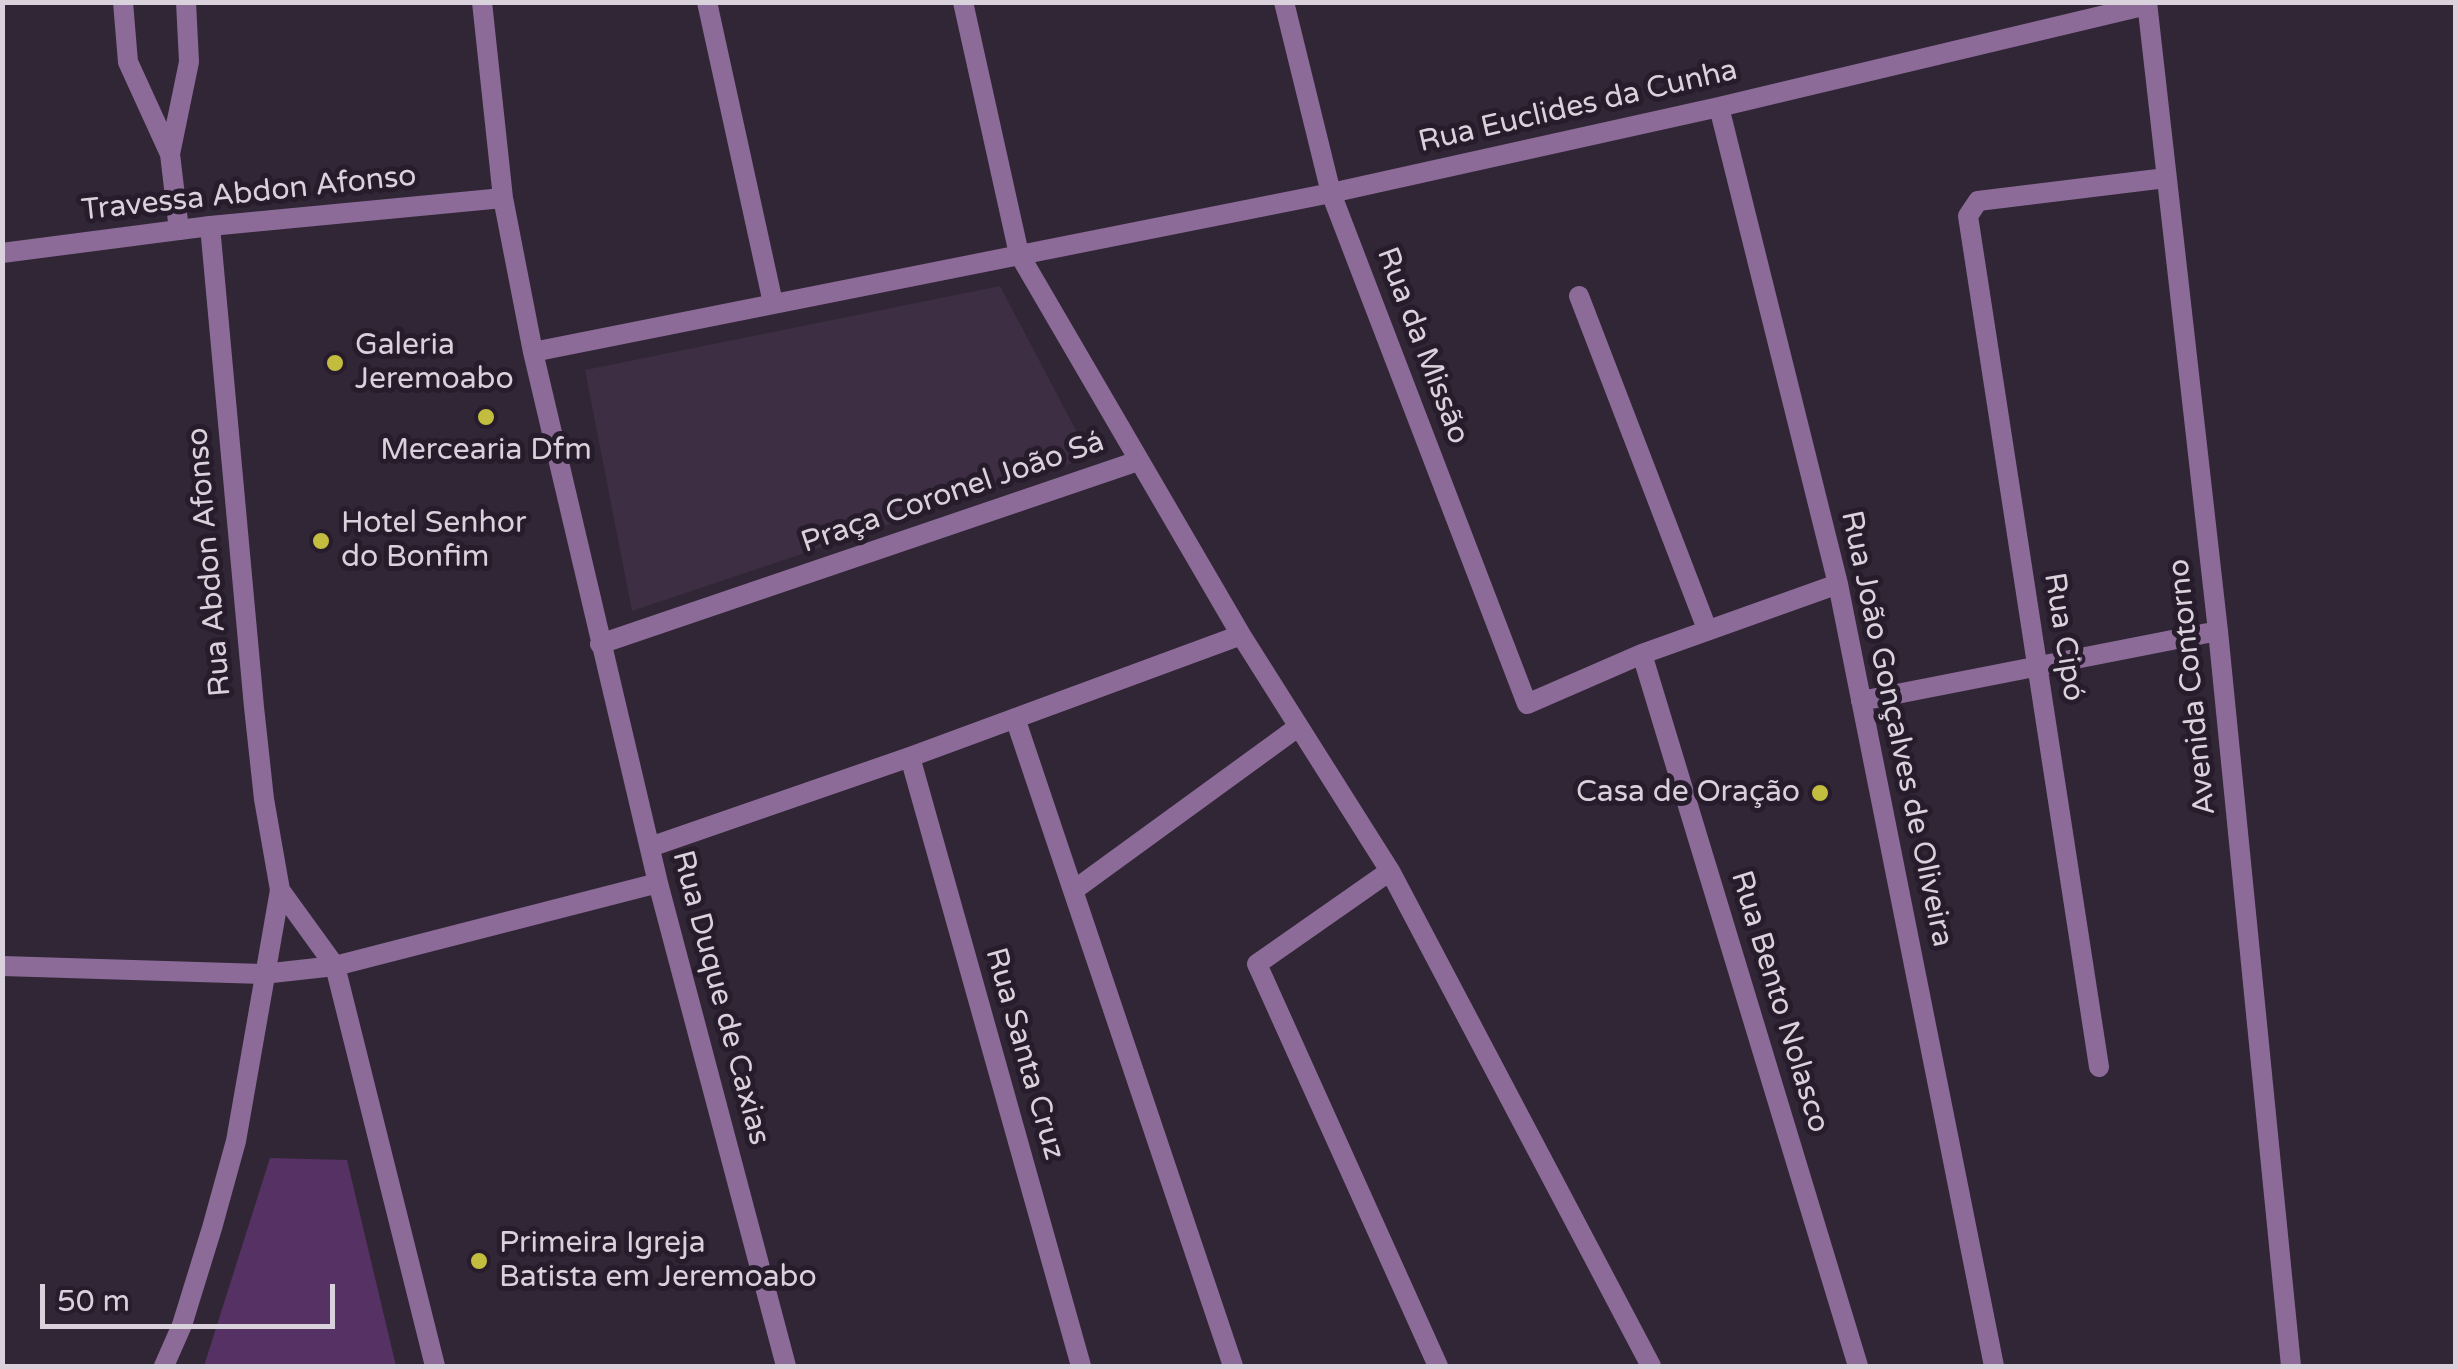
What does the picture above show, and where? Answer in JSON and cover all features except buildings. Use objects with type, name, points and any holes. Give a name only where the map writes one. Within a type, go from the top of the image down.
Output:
[{"type":"street","points":[[123,2],[128,62],[170,154],[179,230]]},
{"type":"street","points":[[170,154],[189,62],[186,2]]},
{"type":"street","points":[[482,2],[503,198],[532,352],[600,644]]},
{"type":"street","points":[[707,2],[772,303]]},
{"type":"street","name":"Praça Coronel João Sá","points":[[600,644],[1138,461],[1020,254],[963,2]]},
{"type":"street","name":"Rua da Missão","points":[[1284,2],[1331,193],[1528,704],[1642,654]]},
{"type":"street","name":"Rua Euclides da Cunha","points":[[1020,254],[1331,193],[1719,107],[2147,4]]},
{"type":"street","name":"Avenida Contorno","points":[[2147,4],[2218,632],[2291,1366]]},
{"type":"street","name":"Rua João Gonçalves de Oliveira","points":[[1719,107],[1838,584],[1994,1366]]},
{"type":"street","name":"Rua Cipó","points":[[2099,1068],[1968,216],[1978,200],[2166,178]]},
{"type":"street","name":"Travessa Abdon Afonso","points":[[2,253],[210,226],[503,198]]},
{"type":"street","name":"Rua Abdon Afonso","points":[[210,226],[254,707],[264,800],[280,890]]},
{"type":"street","points":[[532,352],[1020,254]]},
{"type":"street","points":[[1579,296],[1707,629]]},
{"type":"street","points":[[1138,461],[1241,635],[1390,871],[1651,1366]]},
{"type":"street","points":[[1642,654],[1838,584]]},
{"type":"street","points":[[1861,701],[2218,632]]},
{"type":"street","points":[[650,846],[910,757],[1241,635]]},
{"type":"street","name":"Rua Duque de Caxias","points":[[600,644],[658,882],[786,1366]]},
{"type":"street","name":"Rua Bento Nolasco","points":[[1642,654],[1858,1366]]},
{"type":"street","points":[[1016,718],[1233,1366]]},
{"type":"street","points":[[1074,890],[1298,726]]},
{"type":"street","name":"Rua Santa Cruz","points":[[910,757],[1081,1366]]},
{"type":"street","points":[[1390,871],[1256,964],[1438,1366]]},
{"type":"street","points":[[2,966],[263,974],[334,966],[658,882]]},
{"type":"street","points":[[280,890],[334,966],[435,1366]]},
{"type":"street","points":[[164,1366],[182,1325],[236,1140],[280,890]]},
{"type":"shaded area","points":[[1000,286],[1090,457],[632,611],[585,370]]},
{"type":"shaded area","points":[[270,1158],[347,1160],[396,1366],[204,1366]]},
{"type":"place","name":"Galeria Jeremoabo","points":[[335,363]]},
{"type":"place","name":"Mercearia Dfm","points":[[486,417]]},
{"type":"place","name":"Hotel Senhor do Bonfim","points":[[321,541]]},
{"type":"place","name":"Casa de Oração","points":[[1820,793]]},
{"type":"place","name":"Primeira Igreja Batista em Jeremoabo","points":[[479,1261]]}]
